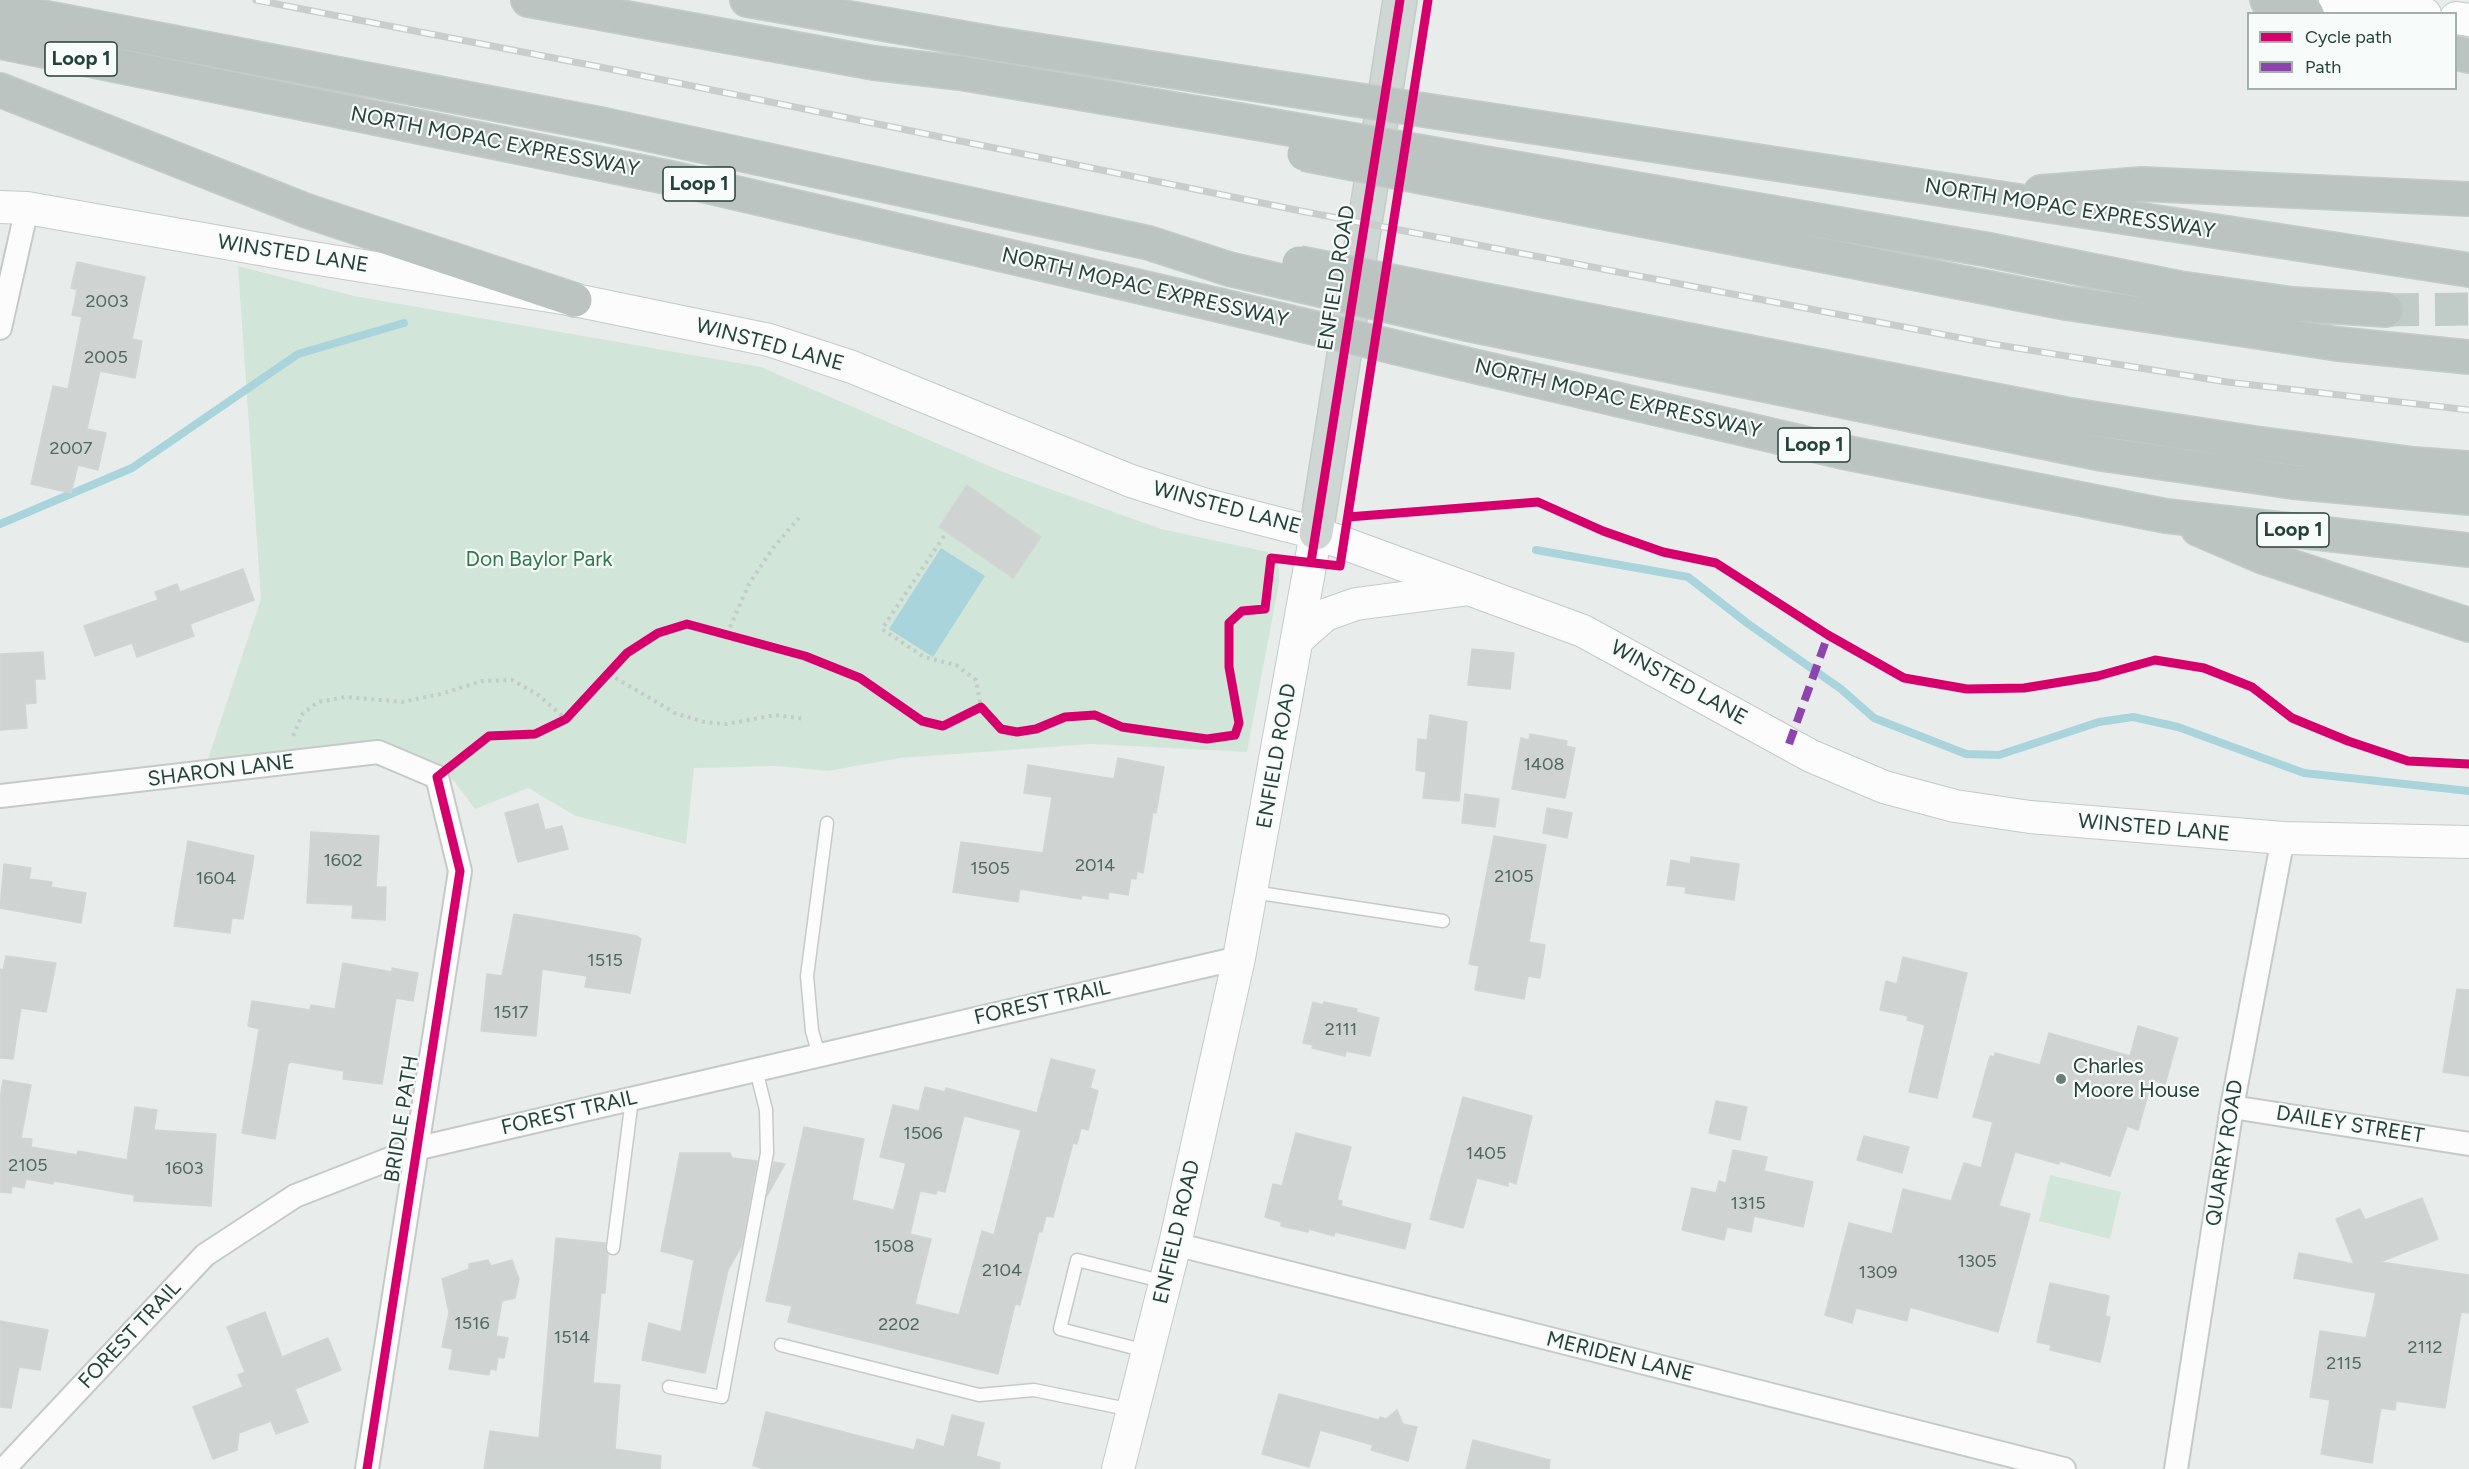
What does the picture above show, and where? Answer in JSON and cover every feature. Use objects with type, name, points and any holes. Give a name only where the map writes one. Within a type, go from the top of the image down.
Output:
[{"type":"highway","points":[[528,0],[874,63],[960,73],[1240,131],[1479,175],[2066,303],[2327,342],[2469,357]]},
{"type":"highway","name":"NORTH MOPAC EXPRESSWAY","points":[[747,0],[997,44],[2469,270]]},
{"type":"highway","points":[[2267,0],[2301,12]]},
{"type":"highway","points":[[0,9],[605,125],[1468,311],[2102,454],[2293,482],[2469,498]]},
{"type":"highway","name":"NORTH MOPAC EXPRESSWAY","points":[[0,42],[676,179],[1843,452],[2166,516],[2469,550]]},
{"type":"highway","points":[[0,90],[308,211],[575,300]]},
{"type":"highway","points":[[1479,175],[1984,249],[2179,288],[2294,304],[2386,310]]},
{"type":"highway","points":[[1986,196],[2142,184],[2469,199]]},
{"type":"highway","points":[[1468,311],[2065,414],[2254,443],[2414,464],[2469,468]]},
{"type":"highway","points":[[2166,516],[2263,557],[2469,625]]},
{"type":"main road","name":"ENFIELD ROAD","points":[[1118,1469],[1175,1244],[1252,892],[1316,533],[1400,0]]},
{"type":"main road","points":[[2335,0],[2412,12]]},
{"type":"main road","name":"WINSTED LANE","points":[[14,208],[575,300],[769,340],[852,367],[1131,481],[1203,504],[1316,533],[1582,631],[1811,756],[1884,787],[1955,806],[2030,817],[2283,838],[2469,842]]},
{"type":"main road","points":[[1298,639],[1325,615],[1356,604],[1468,589]]},
{"type":"street","points":[[0,328],[14,208]]},
{"type":"street","name":"SHARON LANE","points":[[0,796],[378,752],[437,777]]},
{"type":"street","name":"BRIDLE PATH","points":[[367,1469],[460,871],[437,777]]},
{"type":"street","name":"QUARRY ROAD","points":[[2176,1469],[2232,1107],[2283,838]]},
{"type":"street","name":"FOREST TRAIL","points":[[4,1469],[205,1255],[295,1196],[415,1149],[1239,958]]},
{"type":"street","name":"DAILEY STREET","points":[[2232,1107],[2469,1144]]},
{"type":"street","name":"MERIDEN LANE","points":[[1175,1244],[2064,1469]]},
{"type":"lane","points":[[819,1055],[812,1031],[807,976],[827,823]]},
{"type":"lane","points":[[1252,892],[1443,921]]},
{"type":"lane","points":[[669,1387],[722,1397],[767,1153],[766,1110],[756,1070]]},
{"type":"lane","points":[[613,1248],[632,1099]]},
{"type":"lane","points":[[1148,1352],[1060,1329],[1077,1260],[1166,1282]]},
{"type":"lane","points":[[781,1345],[979,1395],[1034,1390],[1133,1410]]},
{"type":"path","points":[[727,634],[748,584],[773,548],[800,518]]},
{"type":"path","points":[[944,536],[882,629],[924,657],[947,662],[976,680],[981,707]]},
{"type":"path","points":[[609,674],[675,712],[704,722],[727,724],[775,715],[805,719]]},
{"type":"path","points":[[286,763],[303,713],[318,702],[346,697],[402,702],[441,694],[482,681],[512,680],[537,694],[566,719]]},
{"type":"green space","name":"Don Baylor Park","points":[[238,266],[354,296],[761,367],[1003,472],[1161,529],[1268,552],[1279,568],[1279,583],[1247,752],[1091,744],[900,758],[828,771],[776,766],[694,768],[686,844],[576,816],[528,788],[475,809],[455,782],[424,760],[207,762],[261,599]]},
{"type":"green space","points":[[2050,1175],[2121,1192],[2110,1239],[2039,1221]]},
{"type":"water","points":[[941,548],[985,576],[933,657],[889,629]]},
{"type":"building","points":[[77,262],[145,277],[132,339],[142,341],[135,378],[100,371],[87,429],[106,433],[98,470],[78,465],[71,493],[31,484],[53,386],[68,389],[82,317],[72,315],[77,290],[71,288]]},
{"type":"building","points":[[967,485],[1041,537],[1013,578],[939,527]]},
{"type":"building","points":[[243,569],[254,600],[190,624],[194,636],[137,657],[132,643],[95,656],[84,626],[158,600],[155,592],[177,584],[180,592]]},
{"type":"building","points":[[1472,649],[1514,653],[1510,689],[1468,685]]},
{"type":"building","points":[[43,652],[45,679],[35,679],[36,703],[25,704],[27,728],[0,730],[0,654]]},
{"type":"building","points":[[1430,715],[1467,722],[1459,801],[1423,798],[1426,772],[1416,770],[1418,739],[1427,740]]},
{"type":"building","points":[[1530,734],[1567,741],[1566,746],[1575,748],[1565,798],[1512,789],[1521,738],[1529,740]]},
{"type":"building","points":[[1118,758],[1164,767],[1156,813],[1153,812],[1143,873],[1137,871],[1136,879],[1131,878],[1128,895],[1109,892],[1108,899],[1082,895],[1081,899],[1020,889],[1018,902],[953,892],[961,842],[1043,853],[1052,797],[1024,793],[1028,765],[1114,779]]},
{"type":"building","points":[[1465,794],[1499,799],[1495,827],[1462,823]]},
{"type":"building","points":[[538,804],[545,830],[562,826],[568,849],[518,862],[505,813]]},
{"type":"building","points":[[1547,808],[1572,813],[1567,838],[1543,833]]},
{"type":"building","points":[[311,832],[379,836],[376,887],[386,887],[385,920],[352,918],[353,905],[307,903]]},
{"type":"building","points":[[1494,836],[1546,845],[1529,942],[1545,945],[1540,978],[1528,976],[1524,999],[1475,990],[1479,966],[1469,964]]},
{"type":"building","points":[[188,841],[254,856],[243,919],[232,918],[230,933],[174,926]]},
{"type":"building","points":[[1691,857],[1739,864],[1734,900],[1685,893],[1686,887],[1667,885],[1671,860],[1690,864]]},
{"type":"building","points":[[4,864],[31,868],[29,879],[52,882],[51,887],[86,893],[81,923],[0,908]]},
{"type":"building","points":[[514,914],[637,936],[641,939],[630,993],[585,987],[587,976],[542,969],[536,1036],[481,1031],[487,974],[502,976]]},
{"type":"building","points":[[6,956],[56,963],[46,1012],[21,1008],[13,1059],[0,1058],[0,969],[3,970]]},
{"type":"building","points":[[1903,957],[1967,973],[1937,1098],[1909,1092],[1925,1025],[1907,1020],[1908,1016],[1880,1010],[1886,981],[1897,984]]},
{"type":"building","points":[[343,963],[392,972],[392,968],[418,973],[413,1001],[396,998],[382,1084],[343,1079],[344,1071],[291,1062],[288,1064],[275,1139],[242,1133],[259,1029],[248,1026],[252,1001],[310,1010],[311,1005],[335,1009]]},
{"type":"building","points":[[2457,989],[2469,990],[2469,1076],[2443,1072]]},
{"type":"building","points":[[1313,1002],[1357,1009],[1356,1012],[1379,1018],[1370,1056],[1346,1051],[1345,1056],[1312,1048],[1313,1045],[1303,1043]]},
{"type":"building","points":[[2138,1026],[2178,1038],[2165,1084],[2152,1080],[2138,1130],[2127,1126],[2110,1176],[2060,1161],[2059,1164],[2015,1152],[1999,1206],[2030,1214],[1998,1332],[1910,1307],[1907,1321],[1856,1308],[1852,1323],[1825,1315],[1849,1223],[1892,1234],[1903,1189],[1951,1201],[1964,1163],[1981,1168],[1993,1122],[1973,1117],[1990,1056],[1994,1057],[1995,1053],[2040,1065],[2049,1033],[2130,1056]]},
{"type":"building","points":[[1051,1059],[1095,1070],[1090,1088],[1098,1091],[1088,1130],[1081,1128],[1077,1144],[1073,1143],[1053,1217],[1046,1216],[1042,1232],[1039,1231],[1020,1305],[1015,1304],[998,1374],[788,1322],[792,1306],[766,1301],[804,1127],[864,1139],[852,1200],[894,1210],[906,1163],[880,1157],[893,1105],[919,1111],[925,1087],[945,1092],[946,1088],[1037,1113]],"holes":[[[964,1116],[1021,1130],[994,1235],[982,1231],[959,1315],[915,1304],[931,1239],[910,1234],[920,1191],[936,1194],[937,1190],[945,1192]]]},
{"type":"building","points":[[3,1080],[31,1085],[21,1138],[32,1139],[31,1147],[77,1155],[78,1151],[127,1160],[135,1107],[157,1110],[154,1130],[216,1134],[211,1206],[134,1201],[134,1195],[54,1181],[53,1184],[26,1179],[24,1188],[12,1186],[11,1193],[0,1192],[0,1099]]},
{"type":"building","points":[[1463,1097],[1532,1116],[1516,1184],[1508,1181],[1508,1186],[1477,1178],[1463,1228],[1430,1219]]},
{"type":"building","points":[[1716,1101],[1747,1107],[1740,1140],[1709,1133]]},
{"type":"building","points":[[1296,1133],[1351,1147],[1337,1200],[1342,1201],[1341,1206],[1411,1224],[1405,1249],[1335,1232],[1334,1236],[1309,1229],[1308,1232],[1281,1226],[1281,1222],[1265,1217],[1273,1184],[1282,1186]]},
{"type":"building","points":[[1864,1136],[1909,1147],[1902,1173],[1857,1160]]},
{"type":"building","points":[[1733,1150],[1767,1157],[1764,1171],[1813,1182],[1803,1227],[1754,1216],[1751,1232],[1727,1227],[1724,1240],[1682,1230],[1692,1188],[1716,1193],[1719,1181],[1726,1183]]},
{"type":"building","points":[[680,1153],[730,1153],[732,1158],[757,1161],[742,1245],[728,1270],[705,1373],[642,1360],[649,1323],[681,1332],[694,1260],[661,1251]]},
{"type":"building","points":[[774,1162],[785,1164],[767,1196]]},
{"type":"building","points":[[2422,1198],[2438,1239],[2380,1262],[2469,1275],[2469,1313],[2461,1312],[2445,1408],[2396,1401],[2395,1410],[2381,1408],[2372,1463],[2321,1454],[2330,1400],[2310,1397],[2320,1331],[2366,1338],[2376,1293],[2294,1278],[2299,1253],[2354,1264],[2336,1219],[2360,1209],[2365,1220]]},
{"type":"building","points":[[556,1238],[605,1243],[608,1254],[605,1293],[601,1293],[593,1383],[620,1385],[615,1449],[661,1456],[660,1469],[484,1469],[490,1431],[539,1438]]},
{"type":"building","points":[[488,1260],[491,1266],[512,1260],[519,1279],[515,1298],[502,1301],[496,1336],[508,1338],[504,1358],[498,1357],[496,1370],[490,1369],[489,1375],[449,1369],[453,1349],[442,1347],[449,1313],[442,1279],[469,1269],[469,1264]]},
{"type":"building","points":[[2050,1283],[2109,1296],[2105,1316],[2110,1317],[2100,1362],[2050,1350],[2051,1345],[2037,1342]]},
{"type":"building","points":[[265,1312],[282,1357],[328,1338],[341,1370],[295,1389],[308,1422],[276,1434],[271,1421],[239,1433],[237,1450],[213,1459],[193,1407],[243,1387],[238,1375],[245,1372],[227,1327]]},
{"type":"building","points":[[0,1321],[48,1330],[40,1370],[19,1367],[11,1408],[0,1407]]},
{"type":"building","points":[[1279,1394],[1379,1420],[1380,1417],[1386,1419],[1397,1410],[1403,1424],[1417,1427],[1408,1461],[1371,1450],[1373,1445],[1320,1430],[1309,1467],[1262,1454]]},
{"type":"building","points":[[766,1412],[914,1450],[917,1439],[944,1447],[952,1415],[984,1423],[976,1456],[1000,1463],[999,1469],[765,1469],[753,1466]]},
{"type":"building","points":[[1473,1440],[1550,1460],[1549,1469],[1466,1469]]},
{"type":"waterway","points":[[0,524],[132,468],[298,354],[404,323]]},
{"type":"waterway","points":[[1536,550],[1688,577],[1747,623],[1841,689],[1874,718],[1966,754],[1999,755],[2099,722],[2133,717],[2178,727],[2304,773],[2469,791]]},
{"type":"tunnel","points":[[2386,310],[2469,309]]},
{"type":"railway","points":[[256,0],[600,67],[1301,211],[1992,344],[2227,382],[2469,410]]},
{"type":"marked path","points":[[1789,744],[1828,635]]},
{"type":"cycle path","points":[[1311,562],[1400,0]]},
{"type":"cycle path","points":[[367,1469],[460,871],[437,777],[489,736],[535,734],[566,719],[627,653],[658,633],[687,624],[805,656],[860,678],[922,721],[943,726],[981,707],[1001,729],[1017,732],[1036,729],[1065,717],[1095,715],[1122,727],[1207,739],[1235,735],[1239,723],[1229,667],[1229,623],[1242,611],[1265,609],[1271,558],[1340,566],[1428,0]]},
{"type":"cycle path","points":[[1348,517],[1538,502],[1603,531],[1663,552],[1716,563],[1828,635],[1904,678],[1967,689],[2024,688],[2098,676],[2155,660],[2204,668],[2252,687],[2292,718],[2348,741],[2408,761],[2469,764]]},
{"type":"place","name":"Charles Moore House","points":[[2061,1079]]}]
